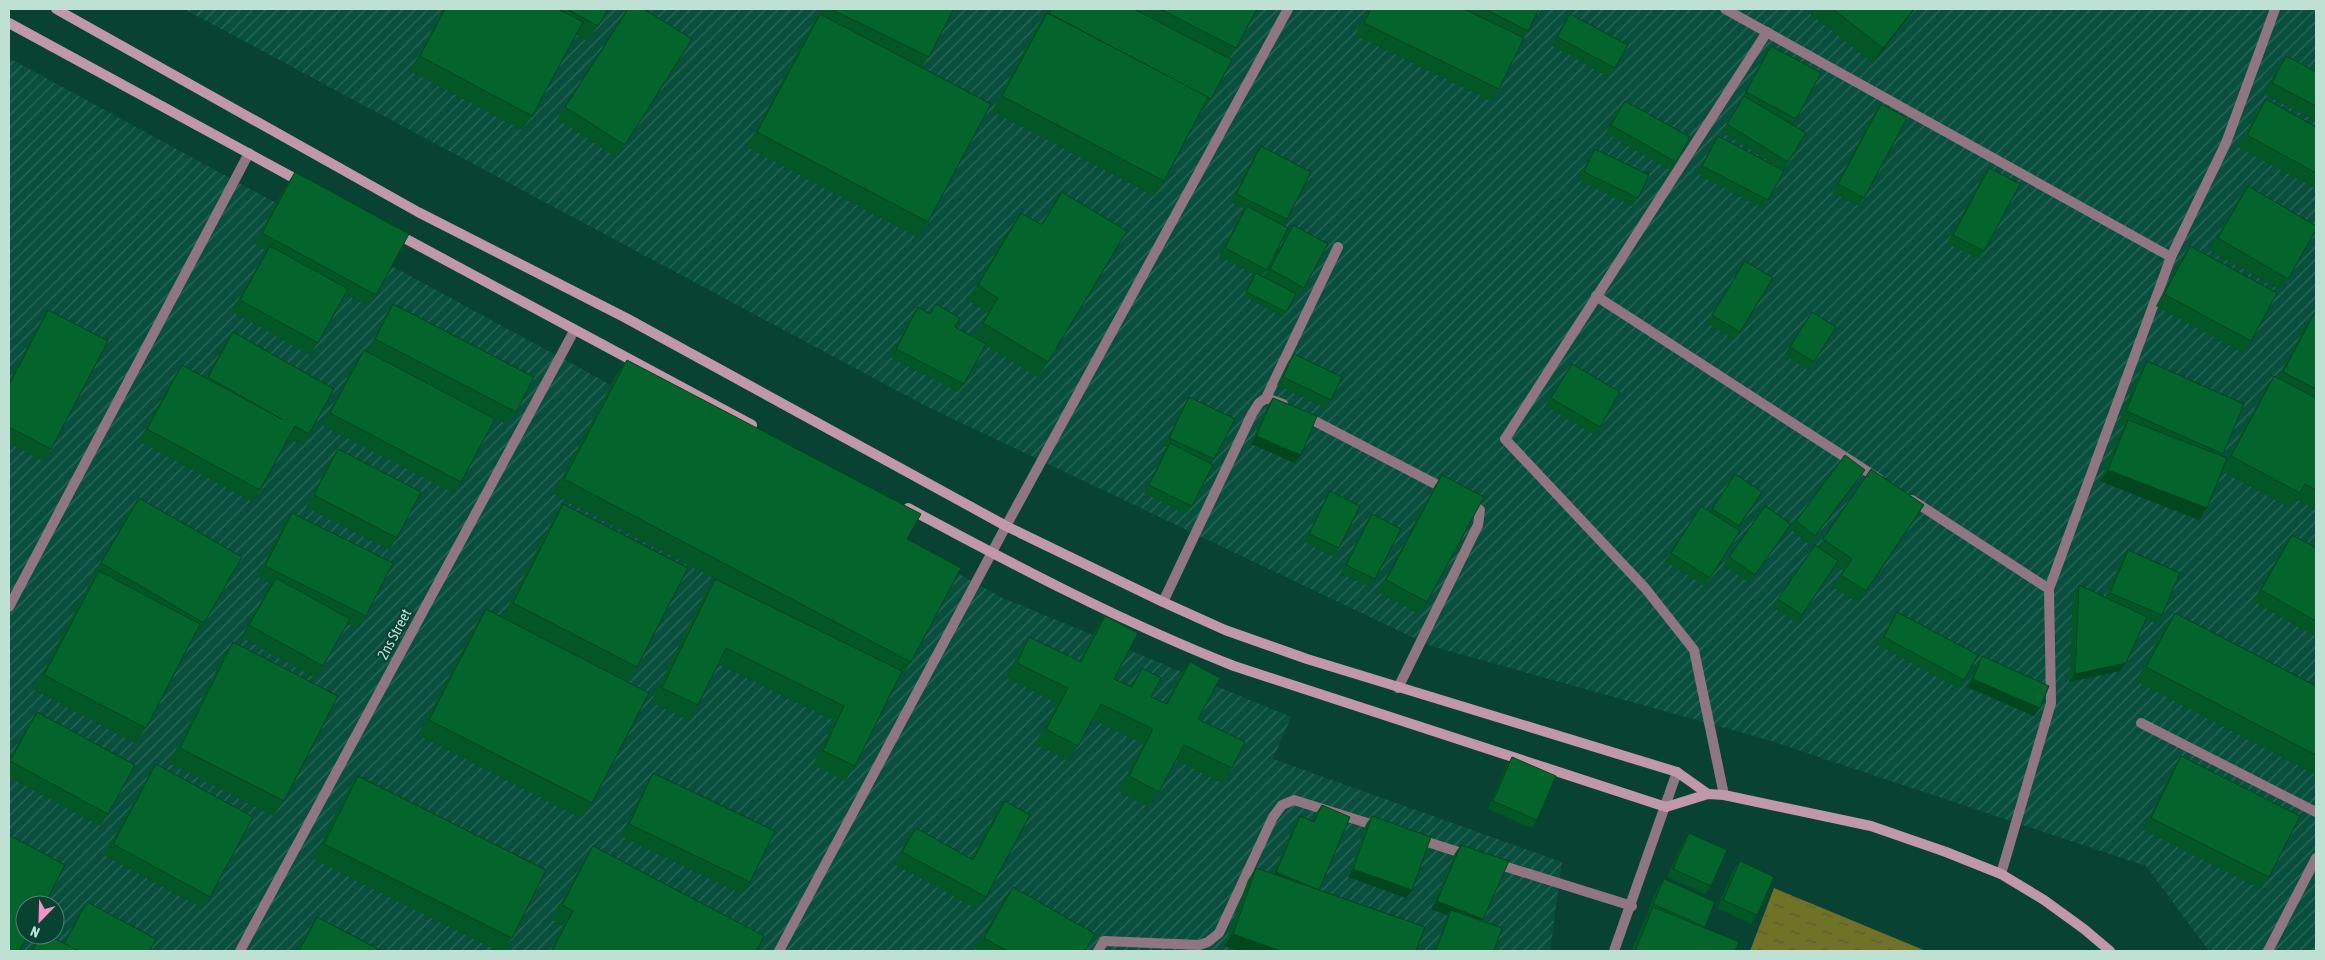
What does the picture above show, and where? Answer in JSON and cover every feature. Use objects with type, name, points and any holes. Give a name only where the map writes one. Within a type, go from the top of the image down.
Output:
[{"type":"main road","points":[[56,9],[418,212],[626,318],[1006,526],[1163,602],[1234,633],[1398,688],[1677,772],[1708,794]]},
{"type":"main road","points":[[9,23],[309,186]]},
{"type":"main road","points":[[386,228],[757,428]]},
{"type":"main road","points":[[897,502],[992,553],[1169,639],[1234,666],[1666,806],[1708,794],[1724,795],[1871,826],[1946,852],[2001,874],[2060,912],[2110,951]]},
{"type":"street","points":[[779,951],[1006,526],[1288,9]]},
{"type":"street","points":[[1725,9],[2171,258]]},
{"type":"street","points":[[2001,874],[2051,703],[2049,589],[2171,258],[2226,143],[2274,9]]},
{"type":"street","points":[[1724,795],[1694,650],[1645,588],[1506,439],[1767,32]]},
{"type":"street","points":[[9,606],[249,153]]},
{"type":"street","points":[[1163,602],[1252,414],[1259,403],[1266,398],[1338,247]]},
{"type":"street","points":[[1596,296],[1889,486]]},
{"type":"street","name":"2ns Street","points":[[240,951],[574,331]]},
{"type":"street","points":[[1266,398],[1274,400],[1475,504],[1480,510],[1478,524],[1398,688]]},
{"type":"street","points":[[1906,496],[2049,589]]},
{"type":"street","points":[[2141,723],[2316,812]]},
{"type":"street","points":[[1614,951],[1632,906],[1677,772]]},
{"type":"street","points":[[1098,951],[1104,941],[1199,945],[1208,942],[1218,933],[1273,817],[1282,805],[1294,800],[1388,829]]},
{"type":"street","points":[[1406,835],[1632,906]]},
{"type":"street","points":[[2268,951],[2316,858]]},
{"type":"shaded area","points":[[184,9],[2316,9],[2316,951],[2209,951],[2146,866],[1768,740],[1431,646],[924,405]]},
{"type":"shaded area","points":[[9,58],[1003,598],[1291,717],[1273,759],[1562,862],[1550,951],[9,951]]},
{"type":"water","points":[[1774,888],[1926,951],[1750,951]]},
{"type":"building","points":[[445,9],[558,9],[583,22],[532,116],[420,56]]},
{"type":"building","points":[[567,9],[608,9],[598,26]]},
{"type":"building","points":[[628,9],[644,9],[692,39],[625,145],[565,107]]},
{"type":"building","points":[[831,9],[950,9],[953,10],[929,57]]},
{"type":"building","points":[[1051,9],[1134,9],[1232,60],[1211,99],[1049,13]]},
{"type":"building","points":[[1160,9],[1257,9],[1236,48]]},
{"type":"building","points":[[1371,9],[1464,9],[1524,38],[1499,89],[1364,23]]},
{"type":"building","points":[[1485,9],[1539,9],[1528,31]]},
{"type":"building","points":[[1833,9],[1914,9],[1883,48]]},
{"type":"building","points":[[1047,13],[1208,97],[1164,181],[1002,96]]},
{"type":"building","points":[[820,14],[991,104],[928,222],[757,132]]},
{"type":"building","points":[[1570,14],[1628,45],[1615,68],[1557,37]]},
{"type":"building","points":[[1771,46],[1821,73],[1796,119],[1746,92]]},
{"type":"building","points":[[2286,56],[2316,72],[2316,106],[2272,83]]},
{"type":"building","points":[[1744,96],[1806,133],[1788,162],[1727,124]]},
{"type":"building","points":[[2266,99],[2316,127],[2316,173],[2247,135]]},
{"type":"building","points":[[1625,101],[1690,137],[1676,162],[1611,125]]},
{"type":"building","points":[[1881,104],[1907,118],[1864,198],[1838,184]]},
{"type":"building","points":[[1718,136],[1784,171],[1768,200],[1702,166]]},
{"type":"building","points":[[1261,146],[1311,172],[1287,219],[1236,194]]},
{"type":"building","points":[[1595,149],[1649,175],[1638,198],[1584,172]]},
{"type":"building","points":[[1989,168],[2020,184],[1984,251],[1953,235]]},
{"type":"building","points":[[295,172],[409,234],[376,295],[262,233]]},
{"type":"building","points":[[2248,186],[2316,226],[2316,230],[2288,279],[2218,238]]},
{"type":"building","points":[[1062,192],[1127,231],[1048,362],[983,323],[998,298],[978,285],[1021,213],[1042,225]]},
{"type":"building","points":[[1247,206],[1288,228],[1267,270],[1225,248]]},
{"type":"building","points":[[1293,225],[1328,244],[1304,288],[1270,269]]},
{"type":"building","points":[[270,246],[348,289],[318,343],[240,300]]},
{"type":"building","points":[[2190,246],[2277,293],[2251,341],[2164,294]]},
{"type":"building","points":[[1745,261],[1773,278],[1740,332],[1712,315]]},
{"type":"building","points":[[1256,273],[1296,294],[1286,312],[1246,292]]},
{"type":"building","points":[[393,304],[534,377],[516,412],[375,339]]},
{"type":"building","points":[[936,304],[960,318],[955,327],[986,344],[964,384],[896,349],[918,307],[930,314]]},
{"type":"building","points":[[48,310],[108,341],[51,449],[9,427],[9,385]]},
{"type":"building","points":[[1812,312],[1836,327],[1814,362],[1790,347]]},
{"type":"building","points":[[2314,314],[2316,316],[2316,389],[2283,372]]},
{"type":"building","points":[[233,332],[334,389],[309,434],[295,426],[260,490],[147,429],[182,365],[283,420],[208,377]]},
{"type":"building","points":[[364,350],[495,419],[461,482],[330,413]]},
{"type":"building","points":[[1294,354],[1342,377],[1331,400],[1283,377]]},
{"type":"building","points":[[627,360],[921,514],[907,539],[961,568],[911,662],[564,479]]},
{"type":"building","points":[[2147,361],[2244,404],[2223,454],[2126,411]]},
{"type":"building","points":[[1572,364],[1620,392],[1600,427],[1551,398]]},
{"type":"building","points":[[2274,376],[2316,398],[2316,490],[2305,484],[2300,493],[2231,456]]},
{"type":"building","points":[[1189,397],[1235,419],[1214,459],[1169,438]]},
{"type":"building","points":[[1273,398],[1317,416],[1301,455],[1256,436]]},
{"type":"building","points":[[2128,420],[2227,458],[2207,508],[2108,470]]},
{"type":"building","points":[[1170,443],[1213,465],[1192,506],[1149,485]]},
{"type":"building","points":[[338,449],[421,492],[397,538],[314,495]]},
{"type":"building","points":[[1845,455],[1865,470],[1815,536],[1796,521]]},
{"type":"building","points":[[1871,469],[1924,505],[1866,591],[1841,575],[1852,559],[1823,539]]},
{"type":"building","points":[[1735,474],[1762,492],[1739,526],[1712,509]]},
{"type":"building","points":[[1442,475],[1484,497],[1427,602],[1386,580]]},
{"type":"building","points":[[1330,491],[1360,506],[1339,548],[1309,534]]},
{"type":"building","points":[[139,498],[242,557],[204,623],[101,563]]},
{"type":"building","points":[[563,504],[688,568],[637,667],[513,603]]},
{"type":"building","points":[[1701,506],[1740,531],[1710,578],[1671,553]]},
{"type":"building","points":[[1765,506],[1791,524],[1755,575],[1729,557]]},
{"type":"building","points":[[292,513],[393,563],[366,616],[265,566]]},
{"type":"building","points":[[1372,514],[1401,529],[1375,579],[1346,565]]},
{"type":"building","points":[[2292,535],[2316,548],[2316,621],[2261,590]]},
{"type":"building","points":[[1815,545],[1838,561],[1802,615],[1778,599]]},
{"type":"building","points":[[2128,550],[2180,573],[2162,615],[2110,593]]},
{"type":"building","points":[[99,571],[200,624],[146,728],[44,675]]},
{"type":"building","points":[[276,578],[350,619],[323,666],[249,625]]},
{"type":"building","points":[[715,579],[902,671],[855,766],[823,751],[844,706],[726,648],[698,705],[662,688]]},
{"type":"building","points":[[2079,585],[2147,617],[2126,663],[2075,674]]},
{"type":"building","points":[[486,609],[649,693],[592,803],[429,720]]},
{"type":"building","points":[[1897,612],[1978,655],[1964,680],[1884,637]]},
{"type":"building","points":[[2175,613],[2316,686],[2316,755],[2146,667]]},
{"type":"building","points":[[1105,616],[1138,633],[1114,679],[1132,687],[1142,668],[1161,678],[1151,697],[1167,704],[1190,662],[1220,678],[1198,719],[1245,742],[1232,768],[1184,745],[1159,792],[1129,776],[1153,729],[1101,704],[1078,746],[1046,729],[1068,688],[1017,663],[1029,637],[1081,662]]},
{"type":"building","points":[[233,642],[338,696],[284,801],[180,748]]},
{"type":"building","points":[[1982,656],[2049,686],[2040,708],[1973,679]]},
{"type":"building","points":[[37,712],[135,765],[108,814],[10,761]]},
{"type":"building","points":[[2181,756],[2300,816],[2269,877],[2151,818]]},
{"type":"building","points":[[1512,757],[1556,776],[1537,820],[1493,801]]},
{"type":"building","points":[[156,764],[253,817],[210,897],[113,844]]},
{"type":"building","points":[[653,773],[775,831],[750,882],[629,824]]},
{"type":"building","points":[[358,776],[546,870],[512,938],[324,844]]},
{"type":"building","points":[[1005,801],[1030,815],[986,897],[902,852],[916,828],[973,860]]},
{"type":"building","points":[[1322,805],[1350,817],[1319,890],[1276,872],[1300,816],[1314,822]]},
{"type":"building","points":[[1372,816],[1431,837],[1412,890],[1353,869]]},
{"type":"building","points":[[1689,833],[1727,850],[1711,886],[1673,869]]},
{"type":"building","points":[[9,835],[65,865],[49,895],[15,895],[15,945],[22,945],[19,951],[9,951]]},
{"type":"building","points":[[1461,845],[1509,861],[1483,919],[1437,901]]},
{"type":"building","points":[[593,846],[764,936],[756,951],[552,951],[573,911],[562,905]]},
{"type":"building","points":[[1740,861],[1774,877],[1757,915],[1723,900]]},
{"type":"building","points":[[1256,868],[1425,927],[1416,951],[1281,951],[1233,934]]},
{"type":"building","points":[[1664,879],[1715,902],[1705,927],[1653,904]]},
{"type":"building","points":[[1013,887],[1095,934],[1085,951],[1007,951],[984,938]]},
{"type":"building","points":[[87,902],[156,939],[150,951],[79,951],[65,944]]},
{"type":"building","points":[[1653,907],[1739,942],[1735,951],[1635,951]]},
{"type":"building","points":[[1451,910],[1502,928],[1494,951],[1436,951]]},
{"type":"building","points":[[317,917],[382,951],[299,951]]},
{"type":"building","points":[[65,944],[79,951],[32,951],[35,945]]}]
